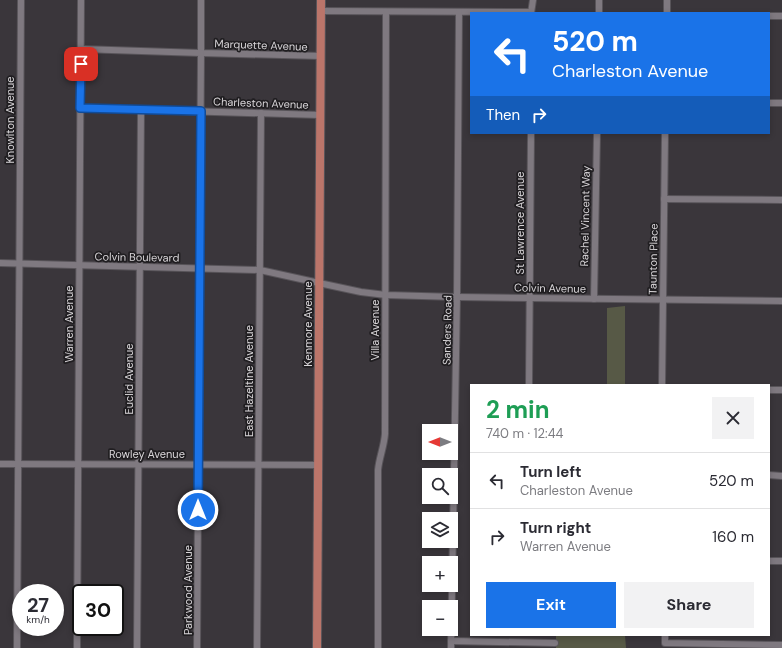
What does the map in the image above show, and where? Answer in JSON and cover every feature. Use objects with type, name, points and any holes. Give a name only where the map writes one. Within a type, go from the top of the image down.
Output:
[{"type":"main road","name":"Kenmore Avenue","points":[[317,648],[321,0]]},
{"type":"street","name":"Knowlton Avenue","points":[[17,648],[21,0]]},
{"type":"street","name":"Warren Avenue","points":[[77,648],[81,0]]},
{"type":"street","name":"Parkwood Avenue","points":[[197,648],[201,0]]},
{"type":"street","points":[[531,12],[533,0]]},
{"type":"street","points":[[599,0],[599,12]]},
{"type":"street","points":[[667,0],[667,12]]},
{"type":"street","points":[[321,11],[470,12]]},
{"type":"street","name":"Villa Avenue","points":[[378,648],[378,464],[385,439],[386,12]]},
{"type":"street","name":"Sanders Road","points":[[451,645],[457,297],[459,12]]},
{"type":"street","points":[[770,16],[782,16]]},
{"type":"street","name":"Marquette Avenue","points":[[81,49],[321,56]]},
{"type":"street","points":[[770,103],[782,104]]},
{"type":"street","name":"Charleston Avenue","points":[[80,108],[320,115]]},
{"type":"street","name":"Euclid Avenue","points":[[137,648],[142,109]]},
{"type":"street","name":"East Hazeltine Avenue","points":[[257,648],[261,113]]},
{"type":"street","name":"St Lawrence Avenue","points":[[529,384],[531,134]]},
{"type":"street","name":"Rachel Vincent Way","points":[[594,299],[597,134]]},
{"type":"street","name":"Taunton Place","points":[[662,384],[665,134]]},
{"type":"street","points":[[664,199],[782,200]]},
{"type":"street","name":"Colvin Boulevard","points":[[0,264],[260,270],[319,283]]},
{"type":"street","name":"Colvin Avenue","points":[[319,283],[386,295],[782,301]]},
{"type":"street","points":[[770,390],[782,390]]},
{"type":"street","name":"Rowley Avenue","points":[[0,464],[319,465]]},
{"type":"street","points":[[770,475],[782,476]]},
{"type":"street","points":[[770,560],[782,561]]},
{"type":"street","points":[[524,636],[524,643]]},
{"type":"street","points":[[665,636],[665,644],[733,646],[782,645]]},
{"type":"street","points":[[451,645],[555,643]]},
{"type":"green space","points":[[625,306],[625,384],[607,384],[607,308]]},
{"type":"green space","points":[[556,636],[625,636],[626,648],[556,648]]},
{"type":"route","points":[[81,64],[80,108],[201,111],[198,510]]}]
